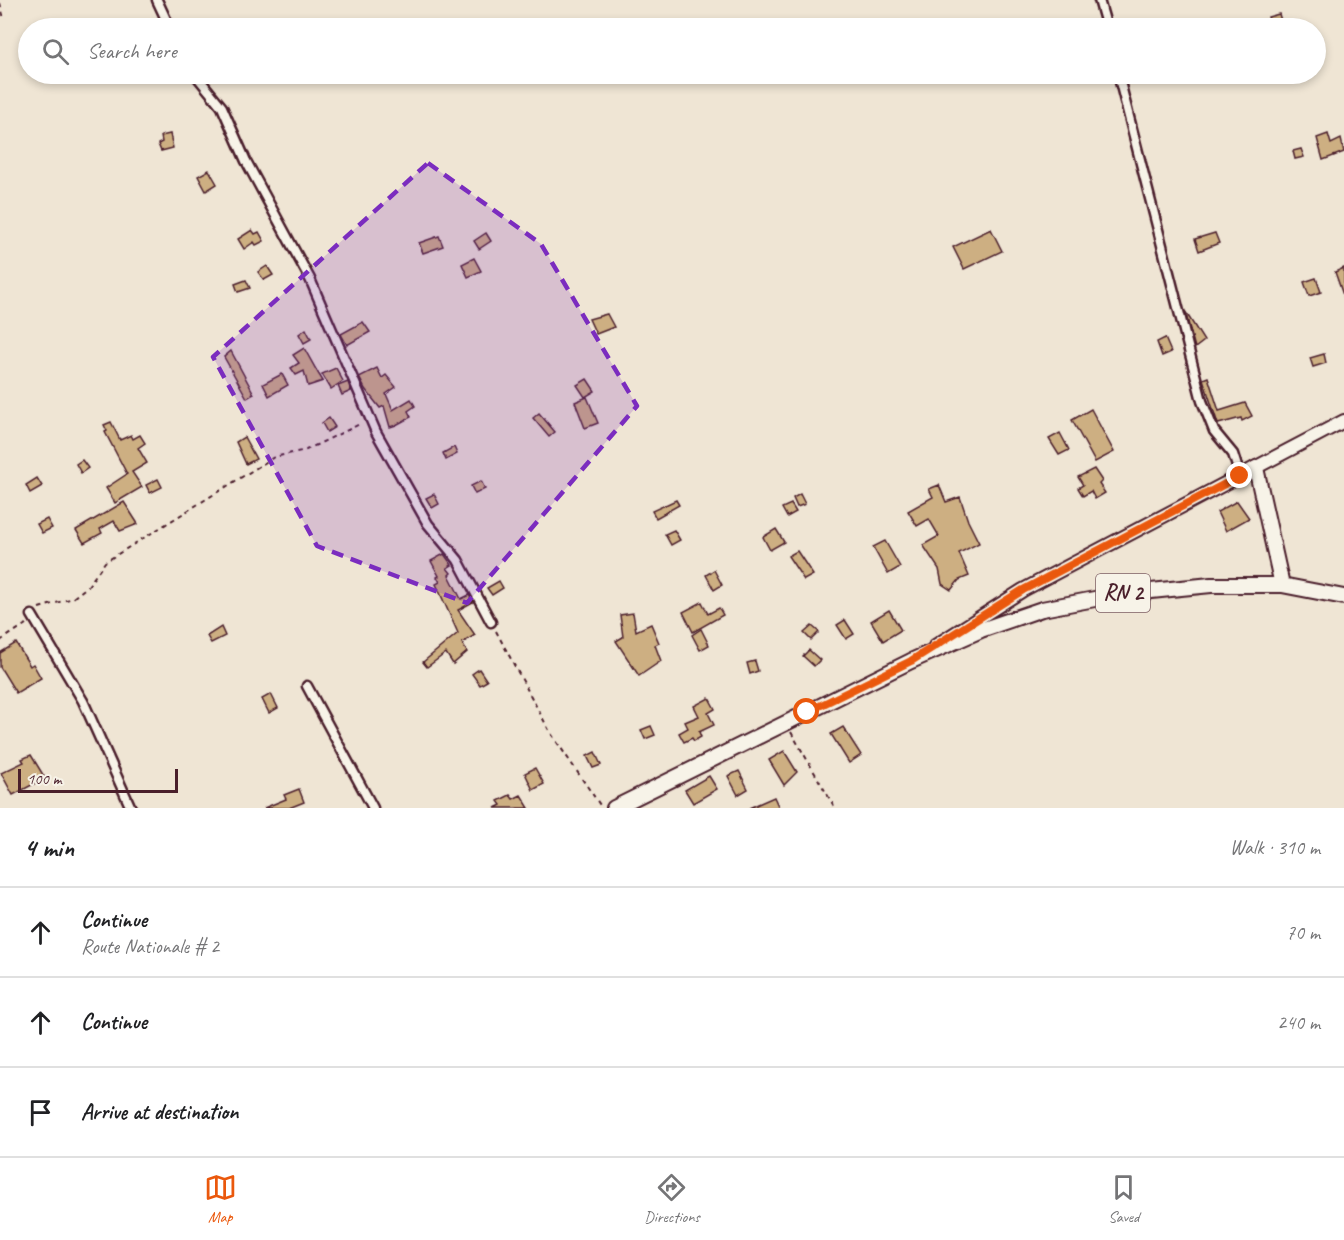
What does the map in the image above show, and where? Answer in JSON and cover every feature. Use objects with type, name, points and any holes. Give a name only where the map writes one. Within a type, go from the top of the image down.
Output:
[{"type":"main road","points":[[911,661],[1023,590],[1344,421]]},
{"type":"main road","points":[[1256,468],[1282,585]]},
{"type":"main road","name":"RN 2","points":[[614,808],[911,661],[981,630],[1042,609],[1081,600],[1211,585],[1282,585],[1344,597]]},
{"type":"street","points":[[157,0],[165,18]]},
{"type":"street","points":[[1100,0],[1104,18]]},
{"type":"street","points":[[203,84],[222,108],[246,160],[310,279],[370,420],[428,524],[458,560],[491,622]]},
{"type":"street","points":[[1122,84],[1202,401],[1214,430],[1233,454],[1240,476]]},
{"type":"street","points":[[32,615],[83,701],[131,808]]},
{"type":"street","points":[[307,687],[374,808]]},
{"type":"path","points":[[0,3],[4,19]]},
{"type":"path","points":[[0,641],[24,627],[39,608],[73,598],[88,586],[105,562],[274,457],[306,450],[370,420]]},
{"type":"path","points":[[491,622],[550,732],[602,808]]},
{"type":"path","points":[[786,723],[834,808]]},
{"type":"highlighted area","points":[[428,163],[541,244],[637,406],[467,603],[317,546],[213,357]]},
{"type":"building","points":[[1279,14],[1280,18],[1268,18]]},
{"type":"building","points":[[170,134],[173,148],[161,151],[158,144],[162,142],[161,136]]},
{"type":"building","points":[[1328,134],[1331,144],[1341,139],[1344,152],[1323,160],[1317,138]]},
{"type":"building","points":[[1301,149],[1304,157],[1295,159],[1293,151]]},
{"type":"building","points":[[209,170],[217,184],[206,191],[198,176]]},
{"type":"building","points":[[991,229],[1002,251],[964,269],[953,247]]},
{"type":"building","points":[[252,230],[255,234],[259,232],[264,241],[256,245],[254,242],[244,249],[238,239]]},
{"type":"building","points":[[486,233],[491,241],[479,249],[474,241]]},
{"type":"building","points":[[1215,233],[1219,243],[1199,251],[1195,239]]},
{"type":"building","points":[[439,236],[443,246],[423,253],[419,243]]},
{"type":"building","points":[[474,258],[481,271],[468,277],[462,264]]},
{"type":"building","points":[[267,266],[273,275],[264,280],[258,272]]},
{"type":"building","points":[[1344,268],[1344,294],[1343,295],[1335,272]]},
{"type":"building","points":[[1316,278],[1321,292],[1309,296],[1304,282]]},
{"type":"building","points":[[246,280],[250,288],[238,292],[235,284]]},
{"type":"building","points":[[1185,311],[1204,341],[1195,348]]},
{"type":"building","points":[[607,314],[614,327],[596,334],[589,319]]},
{"type":"building","points":[[363,322],[370,332],[347,345],[341,334]]},
{"type":"building","points":[[306,329],[311,339],[304,343],[299,334]]},
{"type":"building","points":[[1165,338],[1171,352],[1162,356],[1157,342]]},
{"type":"building","points":[[304,348],[323,381],[308,386],[304,371],[296,375],[291,368],[299,363],[293,355]]},
{"type":"building","points":[[231,351],[254,394],[247,398],[224,357]]},
{"type":"building","points":[[1324,354],[1326,363],[1313,367],[1310,358]]},
{"type":"building","points":[[336,368],[343,381],[331,389],[322,374]]},
{"type":"building","points":[[377,368],[382,378],[386,375],[396,387],[386,394],[393,410],[411,399],[415,406],[408,411],[411,417],[390,427],[384,406],[380,408],[359,377]]},
{"type":"building","points":[[282,374],[288,385],[269,396],[263,384]]},
{"type":"building","points":[[1208,377],[1219,411],[1245,403],[1252,416],[1242,421],[1241,418],[1218,424],[1203,379]]},
{"type":"building","points":[[587,379],[595,391],[585,397],[577,385]]},
{"type":"building","points":[[348,382],[351,391],[342,395],[338,386]]},
{"type":"building","points":[[587,397],[598,423],[585,428],[575,402]]},
{"type":"building","points":[[1091,409],[1114,452],[1095,462],[1072,420]]},
{"type":"building","points":[[539,413],[555,432],[549,437],[533,418]]},
{"type":"building","points":[[329,418],[335,427],[327,432],[322,423]]},
{"type":"building","points":[[111,422],[120,440],[131,435],[133,439],[140,435],[145,443],[138,448],[147,463],[132,472],[142,487],[115,503],[106,488],[127,474],[105,432],[107,431],[104,425]]},
{"type":"building","points":[[1060,433],[1069,450],[1059,455],[1049,439]]},
{"type":"building","points":[[244,437],[256,459],[246,464],[236,442]]},
{"type":"building","points":[[454,447],[457,454],[446,460],[443,453]]},
{"type":"building","points":[[82,460],[88,468],[81,473],[76,464]]},
{"type":"building","points":[[1094,469],[1102,481],[1099,484],[1105,493],[1095,499],[1091,491],[1083,496],[1078,488],[1083,485],[1078,477]]},
{"type":"building","points":[[37,478],[42,486],[30,493],[26,485]]},
{"type":"building","points":[[158,479],[162,487],[150,493],[146,485]]},
{"type":"building","points":[[481,481],[485,489],[475,494],[471,486]]},
{"type":"building","points":[[939,485],[946,502],[960,497],[979,543],[959,553],[969,576],[959,580],[951,590],[942,584],[939,569],[923,545],[939,536],[929,519],[917,526],[908,511],[933,497],[929,489]]},
{"type":"building","points":[[434,494],[439,504],[432,508],[426,498]]},
{"type":"building","points":[[800,494],[805,504],[797,507],[793,498]]},
{"type":"building","points":[[676,500],[679,505],[656,518],[652,511]]},
{"type":"building","points":[[1237,501],[1249,518],[1226,531],[1217,512]]},
{"type":"building","points":[[124,502],[138,524],[120,531],[114,521],[100,529],[102,533],[84,543],[76,530]]},
{"type":"building","points":[[791,504],[796,512],[787,517],[782,508]]},
{"type":"building","points":[[47,519],[52,528],[42,533],[37,524]]},
{"type":"building","points":[[776,529],[784,542],[770,550],[763,537]]},
{"type":"building","points":[[674,530],[680,540],[671,545],[665,534]]},
{"type":"building","points":[[885,541],[900,567],[888,574],[873,547]]},
{"type":"building","points":[[797,551],[813,575],[804,580],[788,556]]},
{"type":"building","points":[[444,554],[452,565],[447,568],[461,599],[469,595],[473,602],[458,610],[475,635],[462,643],[467,652],[453,664],[446,653],[427,667],[423,662],[458,633],[436,584],[440,582],[437,577],[439,576],[431,561]]},
{"type":"building","points":[[714,570],[722,585],[714,590],[706,575]]},
{"type":"building","points":[[499,581],[503,588],[492,595],[487,588]]},
{"type":"building","points":[[702,602],[708,614],[719,608],[723,615],[693,632],[683,612]]},
{"type":"building","points":[[889,610],[901,630],[883,641],[871,621]]},
{"type":"building","points":[[633,613],[636,631],[651,624],[659,643],[655,645],[661,661],[639,676],[616,641],[623,637],[620,615]]},
{"type":"building","points":[[845,620],[854,634],[846,639],[837,625]]},
{"type":"building","points":[[812,626],[819,632],[811,640],[804,633]]},
{"type":"building","points":[[221,627],[225,636],[211,643],[207,636]]},
{"type":"building","points":[[701,629],[709,645],[700,650],[692,635]]},
{"type":"building","points":[[16,643],[30,666],[33,664],[41,678],[16,693],[0,667],[0,653]]},
{"type":"building","points":[[809,650],[820,660],[814,666],[803,656]]},
{"type":"building","points":[[755,661],[758,671],[750,674],[747,663]]},
{"type":"building","points":[[479,669],[487,681],[480,685],[472,674]]},
{"type":"building","points":[[271,694],[278,708],[269,713],[262,699]]},
{"type":"building","points":[[709,698],[715,709],[708,713],[714,725],[699,732],[701,737],[694,741],[692,738],[684,742],[679,733],[688,728],[685,722],[699,716],[694,706]]},
{"type":"building","points":[[651,726],[655,735],[645,739],[641,730]]},
{"type":"building","points":[[843,727],[861,755],[849,763],[831,734]]},
{"type":"building","points":[[784,751],[797,772],[784,785],[769,760]]},
{"type":"building","points":[[595,752],[601,765],[593,768],[587,756]]},
{"type":"building","points":[[31,755],[45,778],[13,795],[1,773],[24,762],[22,759]]},
{"type":"building","points":[[535,768],[544,784],[533,790],[525,773]]},
{"type":"building","points":[[739,771],[748,789],[738,795],[728,776]]},
{"type":"building","points":[[709,776],[717,789],[693,803],[685,790]]},
{"type":"building","points":[[299,789],[304,802],[289,808],[264,808],[286,799],[284,795]]},
{"type":"building","points":[[510,795],[513,799],[521,795],[529,808],[495,808],[501,805],[498,801]]},
{"type":"building","points":[[774,797],[779,808],[749,808]]},
{"type":"route","points":[[807,712],[911,661],[1023,590],[1240,476]]}]
